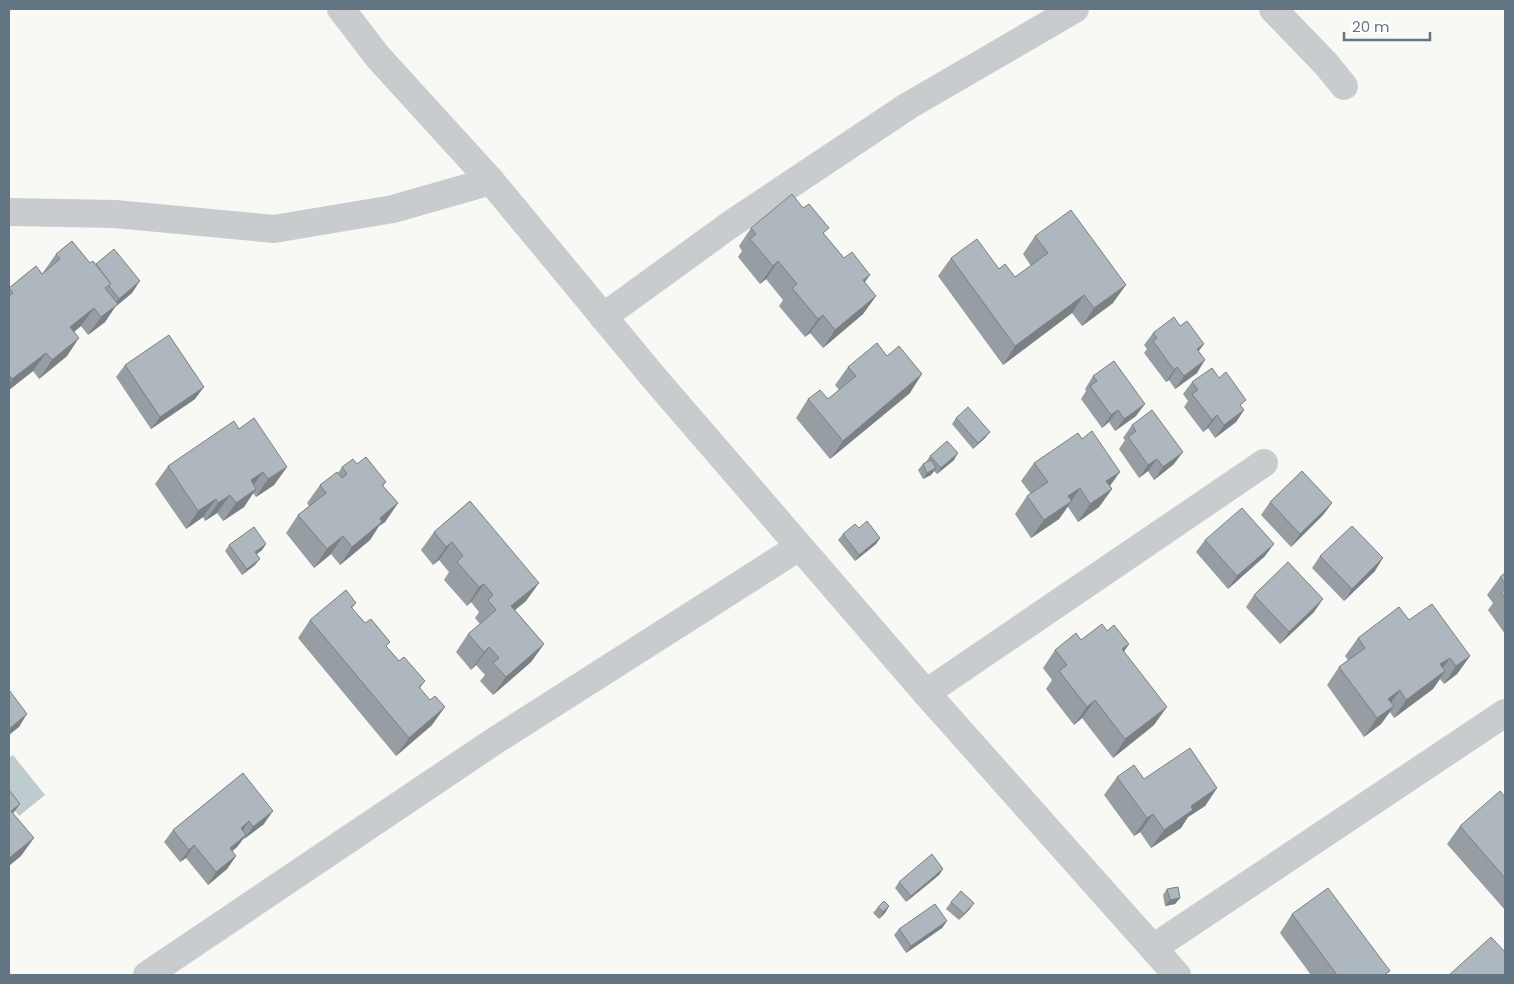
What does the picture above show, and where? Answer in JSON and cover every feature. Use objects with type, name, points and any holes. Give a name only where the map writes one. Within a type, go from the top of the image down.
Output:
[{"type":"street","points":[[341,9],[378,57],[491,181],[603,317],[799,547],[1177,975]]},
{"type":"street","points":[[603,317],[731,224],[908,106],[1074,9]]},
{"type":"street","points":[[1273,9],[1326,64],[1344,86]]},
{"type":"street","points":[[9,212],[115,214],[274,229],[393,209],[491,181]]},
{"type":"street","points":[[926,693],[1264,463]]},
{"type":"street","points":[[147,975],[493,742],[799,547]]},
{"type":"street","points":[[1153,948],[1505,713]]},
{"type":"shaded area","points":[[13,755],[45,795],[19,816],[9,803],[9,758]]},
{"type":"building","points":[[792,194],[803,208],[809,204],[829,228],[823,233],[844,258],[852,252],[870,275],[863,280],[876,296],[835,330],[823,315],[818,319],[792,288],[797,284],[778,261],[773,266],[750,239],[756,234],[751,228]]},
{"type":"building","points":[[1071,210],[1126,285],[1094,308],[1084,295],[1015,346],[951,258],[977,239],[999,269],[1005,264],[1015,277],[1048,253],[1035,236]]},
{"type":"building","points":[[72,241],[90,263],[93,261],[111,284],[105,288],[118,304],[101,317],[94,308],[70,327],[79,338],[52,360],[46,353],[12,379],[9,375],[9,296],[13,293],[9,288],[36,266],[42,274],[60,259],[56,254]]},
{"type":"building","points":[[114,249],[140,281],[119,299],[109,286],[111,284],[96,264]]},
{"type":"building","points":[[1174,317],[1180,326],[1187,321],[1204,344],[1197,349],[1205,360],[1184,376],[1177,367],[1174,370],[1153,341],[1157,338],[1153,333]]},
{"type":"building","points":[[169,335],[204,387],[160,417],[125,365]]},
{"type":"building","points":[[877,343],[887,356],[899,346],[922,374],[843,441],[808,399],[820,390],[828,399],[856,376],[848,367]]},
{"type":"building","points":[[1114,361],[1145,404],[1124,419],[1118,410],[1111,415],[1090,386],[1097,381],[1093,376]]},
{"type":"building","points":[[1212,368],[1219,378],[1226,372],[1246,400],[1240,405],[1244,410],[1224,425],[1217,415],[1212,420],[1192,394],[1198,390],[1192,382]]},
{"type":"building","points":[[968,407],[990,432],[978,443],[956,418]]},
{"type":"building","points":[[1152,410],[1183,452],[1163,467],[1157,459],[1148,465],[1128,437],[1136,431],[1132,425]]},
{"type":"building","points":[[254,418],[287,467],[268,479],[263,472],[251,480],[256,489],[236,503],[230,495],[218,503],[216,499],[198,511],[168,466],[234,421],[239,429]]},
{"type":"building","points":[[1092,431],[1120,472],[1106,481],[1112,489],[1090,504],[1080,488],[1068,496],[1072,501],[1044,520],[1027,496],[1048,482],[1034,463],[1078,433],[1082,439]]},
{"type":"building","points":[[947,441],[958,453],[941,468],[930,456]]},
{"type":"building","points":[[366,457],[386,482],[382,485],[398,503],[380,518],[382,522],[352,547],[343,536],[327,549],[298,515],[326,493],[320,485],[337,472],[342,478],[347,474],[342,467],[353,459],[357,464]]},
{"type":"building","points":[[931,460],[936,468],[927,473],[923,464]]},
{"type":"building","points":[[1302,471],[1332,503],[1300,534],[1270,502]]},
{"type":"building","points":[[470,501],[539,583],[511,606],[544,644],[506,677],[493,663],[499,658],[489,647],[484,652],[468,634],[496,610],[488,600],[493,595],[484,584],[479,587],[457,562],[463,556],[452,542],[446,547],[434,532]]},
{"type":"building","points":[[1242,508],[1274,544],[1237,576],[1205,540]]},
{"type":"building","points":[[867,521],[880,538],[859,555],[843,534],[855,524],[859,528]]},
{"type":"building","points":[[1352,526],[1383,558],[1352,589],[1320,556]]},
{"type":"building","points":[[254,527],[266,544],[255,552],[260,559],[247,569],[229,545]]},
{"type":"building","points":[[1288,562],[1323,599],[1289,632],[1254,595]]},
{"type":"building","points":[[1505,573],[1505,584],[1500,577]]},
{"type":"building","points":[[1505,589],[1505,598],[1501,592]]},
{"type":"building","points":[[346,590],[356,603],[351,607],[365,623],[371,619],[390,642],[386,646],[399,661],[404,657],[425,681],[419,687],[430,700],[435,696],[445,707],[409,738],[310,620]]},
{"type":"building","points":[[1432,604],[1470,656],[1456,666],[1450,658],[1440,664],[1445,671],[1406,700],[1400,690],[1388,699],[1394,706],[1377,718],[1339,667],[1365,648],[1358,638],[1399,607],[1409,620]]},
{"type":"building","points":[[1102,624],[1107,631],[1114,625],[1129,644],[1122,649],[1167,707],[1125,739],[1095,700],[1087,707],[1059,671],[1067,665],[1055,650],[1076,633],[1081,640]]},
{"type":"building","points":[[9,690],[27,714],[9,729]]},
{"type":"building","points":[[1190,748],[1217,788],[1191,806],[1193,810],[1164,830],[1153,814],[1147,818],[1117,777],[1134,765],[1144,779]]},
{"type":"building","points":[[243,773],[273,811],[253,827],[249,821],[241,828],[246,835],[230,848],[236,856],[216,872],[194,845],[189,850],[173,830]]},
{"type":"building","points":[[9,790],[20,804],[11,811],[34,838],[9,858]]},
{"type":"building","points":[[1500,791],[1505,797],[1505,878],[1460,826]]},
{"type":"building","points":[[932,854],[943,869],[911,896],[899,882]]},
{"type":"building","points":[[1178,887],[1180,898],[1170,900],[1167,889]]},
{"type":"building","points":[[1328,888],[1390,971],[1384,975],[1337,975],[1292,914]]},
{"type":"building","points":[[961,891],[974,903],[964,914],[951,902]]},
{"type":"building","points":[[884,901],[889,906],[883,912],[878,907]]},
{"type":"building","points":[[935,904],[947,921],[911,946],[899,929]]},
{"type":"building","points":[[1491,937],[1505,952],[1505,975],[1449,975]]}]
